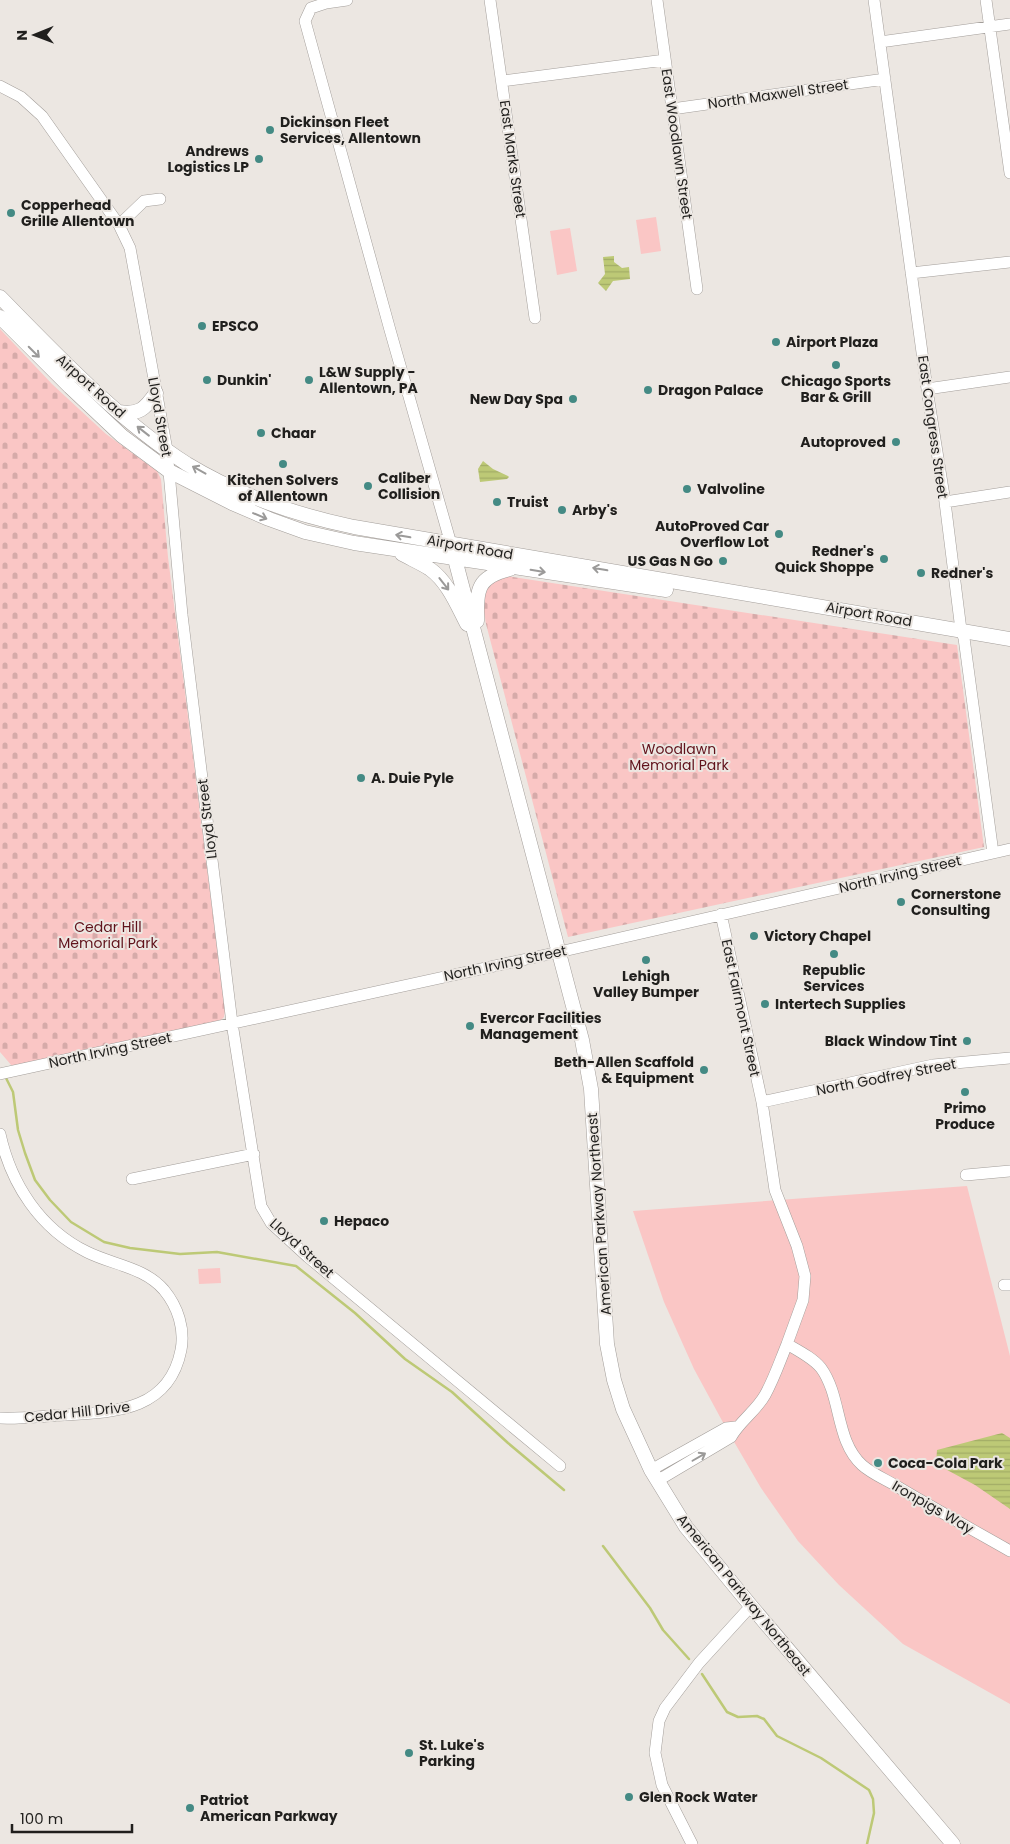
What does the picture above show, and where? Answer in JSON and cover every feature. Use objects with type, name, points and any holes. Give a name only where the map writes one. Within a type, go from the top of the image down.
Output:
[{"type":"main road","name":"Airport Road","points":[[0,297],[46,344],[119,412],[167,450],[217,480],[282,508],[317,519],[453,550],[516,567],[962,634],[1010,639]]},
{"type":"main road","name":"Airport Road","points":[[0,317],[122,436],[169,471],[232,503],[305,532],[354,543],[389,548],[453,550],[962,634],[1010,646]]},
{"type":"main road","points":[[119,412],[130,414],[137,412],[149,403],[156,392]]},
{"type":"main road","points":[[389,548],[426,566],[434,573],[450,592],[477,642]]},
{"type":"main road","points":[[453,550],[477,642]]},
{"type":"main road","points":[[477,642],[477,597],[480,587],[490,575],[516,567]]},
{"type":"main road","name":"American Parkway Northeast","points":[[477,642],[582,1040],[591,1089],[608,1344],[614,1380],[623,1409],[654,1476],[686,1527],[953,1844]]},
{"type":"street","points":[[347,0],[325,2],[311,8],[305,20],[390,330],[453,550]]},
{"type":"street","name":"East Marks Street","points":[[490,0],[535,318]]},
{"type":"street","name":"East Woodlawn Street","points":[[657,0],[697,289]]},
{"type":"street","name":"East Congress Street","points":[[874,0],[993,853]]},
{"type":"street","points":[[986,0],[1010,173]]},
{"type":"street","points":[[880,42],[1010,24]]},
{"type":"street","points":[[502,81],[665,60]]},
{"type":"street","name":"North Maxwell Street","points":[[672,109],[885,79]]},
{"type":"street","name":"Lloyd Street","points":[[0,86],[21,97],[42,116],[119,225],[130,248],[167,450],[182,615],[232,1023],[261,1206],[271,1223],[308,1257],[560,1466]]},
{"type":"street","points":[[119,225],[144,201],[160,199]]},
{"type":"street","points":[[912,273],[1010,262]]},
{"type":"street","points":[[928,389],[1010,377]]},
{"type":"street","points":[[945,502],[1010,492]]},
{"type":"street","name":"North Irving Street","points":[[2,1074],[559,952],[1010,849]]},
{"type":"street","name":"East Fairmont Street","points":[[721,914],[762,1102],[775,1190],[797,1246],[805,1276],[803,1300],[788,1344]]},
{"type":"street","name":"North Godfrey Street","points":[[762,1102],[933,1065],[1010,1058]]},
{"type":"street","name":"Cedar Hill Drive","points":[[0,1134],[14,1178],[42,1218],[68,1240],[87,1252],[134,1270],[158,1284],[178,1313],[182,1338],[180,1358],[170,1378],[155,1395],[137,1405],[125,1409],[0,1418]]},
{"type":"street","points":[[132,1179],[254,1154]]},
{"type":"street","points":[[966,1175],[1010,1171]]},
{"type":"street","points":[[654,1476],[726,1428],[736,1427],[765,1395],[788,1344]]},
{"type":"street","name":"Ironpigs Way","points":[[788,1344],[811,1358],[821,1368],[831,1386],[845,1438],[852,1452],[862,1465],[912,1496],[1010,1551]]},
{"type":"street","points":[[692,1844],[662,1785],[655,1753],[659,1721],[665,1708],[699,1663],[751,1606]]},
{"type":"green space","points":[[656,217],[661,251],[641,254],[636,220]]},
{"type":"green space","points":[[570,228],[577,271],[557,275],[550,231]]},
{"type":"green space","name":"Cedar Hill Memorial Park","points":[[0,329],[52,384],[106,434],[157,471],[161,479],[168,557],[225,1011],[224,1017],[219,1022],[12,1066],[0,1052]]},
{"type":"green space","name":"Woodlawn Memorial Park","points":[[507,576],[957,645],[984,847],[568,937],[486,624],[482,599],[491,579]]},
{"type":"green space","name":"Coca-Cola Park","points":[[967,1186],[1010,1356],[1010,1704],[903,1644],[839,1585],[798,1541],[761,1488],[694,1369],[664,1302],[633,1211]]},
{"type":"green space","points":[[220,1268],[221,1283],[199,1284],[198,1269]]},
{"type":"shaded area","points":[[614,256],[614,262],[622,268],[629,267],[630,279],[613,281],[606,291],[598,283],[605,274],[603,257]]},
{"type":"shaded area","points":[[483,461],[493,469],[509,477],[507,479],[480,482],[478,469]]},
{"type":"shaded area","points":[[1002,1433],[1010,1438],[1010,1509],[975,1485],[936,1464],[937,1450]]},
{"type":"waterway","points":[[5,1076],[13,1092],[18,1130],[35,1180],[50,1200],[71,1222],[104,1242],[130,1248],[180,1254],[217,1252],[296,1266],[355,1313],[405,1359],[452,1392],[508,1443],[564,1490]]},
{"type":"waterway","points":[[603,1546],[650,1608],[663,1630],[689,1659]]},
{"type":"waterway","points":[[702,1674],[727,1712],[738,1717],[757,1716],[764,1719],[777,1736],[821,1758],[869,1790],[873,1799],[874,1813],[867,1844]]},
{"type":"place","name":"Dickinson Fleet Services, Allentown","points":[[270,130]]},
{"type":"place","name":"Andrews Logistics LP","points":[[259,159]]},
{"type":"place","name":"Copperhead Grille Allentown","points":[[11,213]]},
{"type":"place","name":"EPSCO","points":[[202,326]]},
{"type":"place","name":"Airport Plaza","points":[[776,342]]},
{"type":"place","name":"Chicago Sports Bar & Grill","points":[[836,365]]},
{"type":"place","name":"Dunkin'","points":[[207,380]]},
{"type":"place","name":"L&W Supply - Allentown, PA","points":[[309,380]]},
{"type":"place","name":"Dragon Palace","points":[[648,390]]},
{"type":"place","name":"New Day Spa","points":[[573,399]]},
{"type":"place","name":"Chaar","points":[[261,433]]},
{"type":"place","name":"Autoproved","points":[[896,442]]},
{"type":"place","name":"Kitchen Solvers of Allentown","points":[[283,464]]},
{"type":"place","name":"Caliber Collision","points":[[368,486]]},
{"type":"place","name":"Valvoline","points":[[687,489]]},
{"type":"place","name":"Truist","points":[[497,502]]},
{"type":"place","name":"Arby's","points":[[562,510]]},
{"type":"place","name":"AutoProved Car Overflow Lot","points":[[779,534]]},
{"type":"place","name":"Redner's Quick Shoppe","points":[[884,559]]},
{"type":"place","name":"US Gas N Go","points":[[723,561]]},
{"type":"place","name":"Redner's","points":[[921,573]]},
{"type":"place","name":"A. Duie Pyle","points":[[361,778]]},
{"type":"place","name":"Cornerstone Consulting","points":[[901,902]]},
{"type":"place","name":"Victory Chapel","points":[[754,936]]},
{"type":"place","name":"Republic Services","points":[[834,954]]},
{"type":"place","name":"Lehigh Valley Bumper","points":[[646,960]]},
{"type":"place","name":"Intertech Supplies","points":[[765,1004]]},
{"type":"place","name":"Evercor Facilities Management","points":[[470,1026]]},
{"type":"place","name":"Black Window Tint","points":[[967,1041]]},
{"type":"place","name":"Beth-Allen Scaffold & Equipment","points":[[704,1070]]},
{"type":"place","name":"Primo Produce","points":[[965,1092]]},
{"type":"place","name":"Hepaco","points":[[324,1221]]},
{"type":"place","name":"Coca-Cola Park","points":[[878,1463]]},
{"type":"place","name":"St. Luke's Parking","points":[[409,1753]]},
{"type":"place","name":"Glen Rock Water","points":[[629,1797]]},
{"type":"place","name":"Patriot American Parkway","points":[[190,1808]]}]
